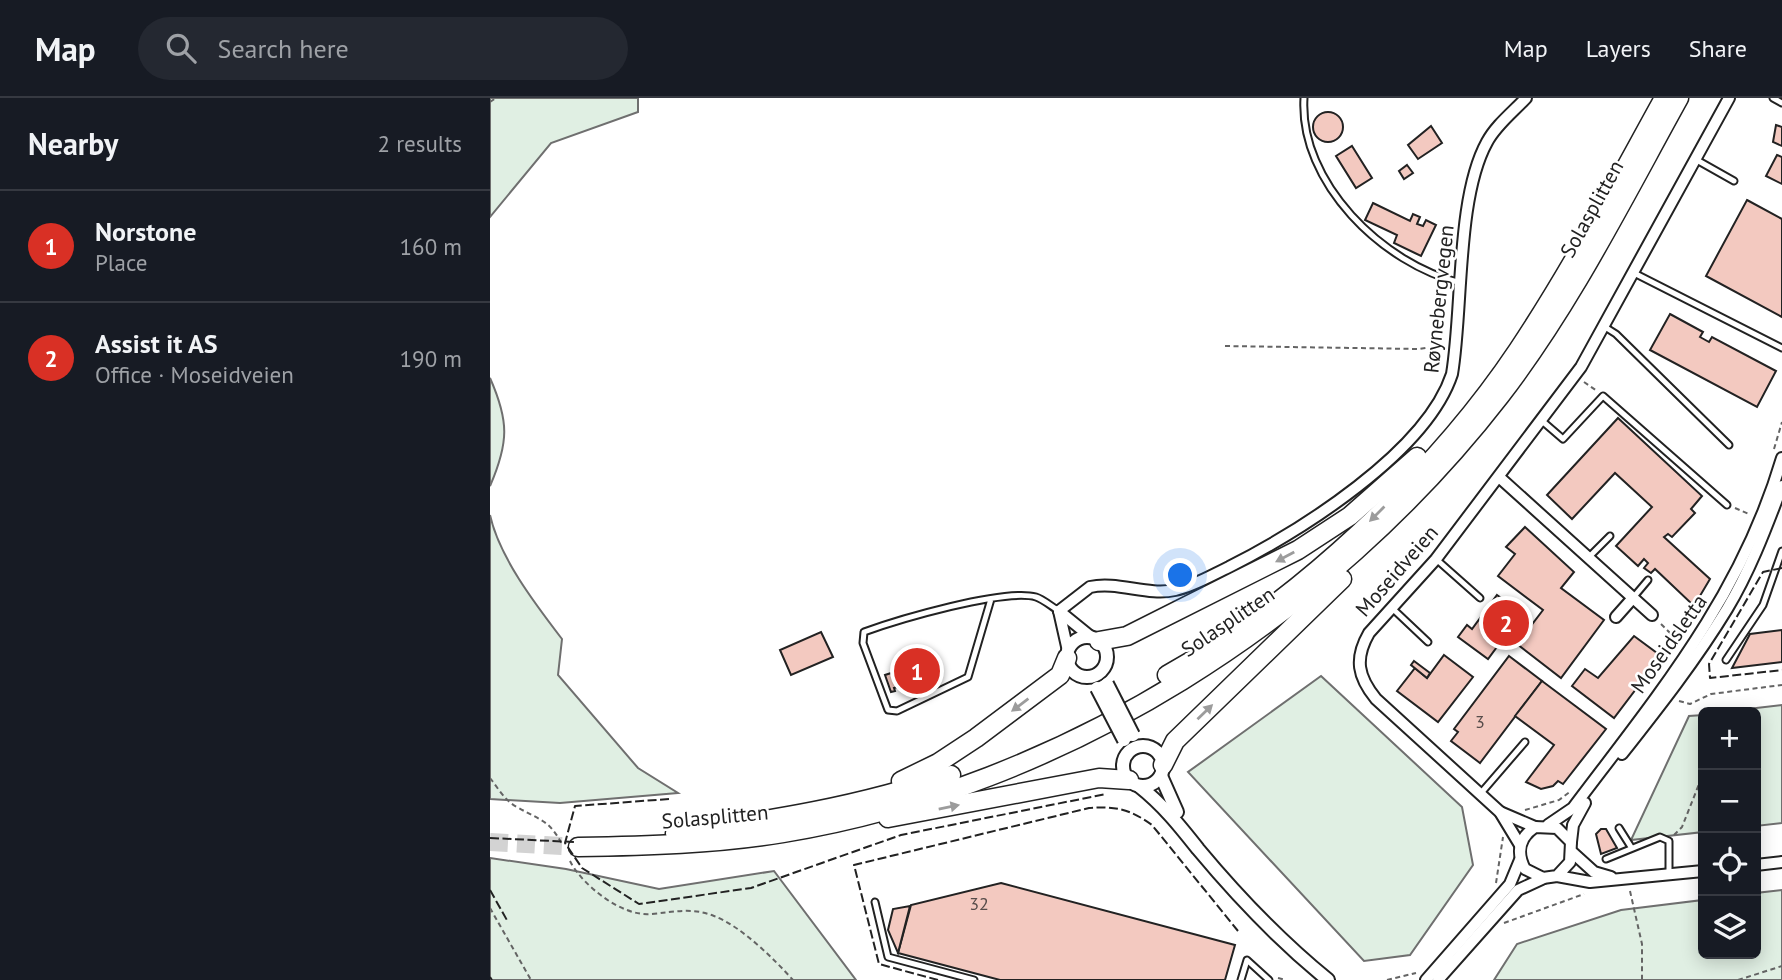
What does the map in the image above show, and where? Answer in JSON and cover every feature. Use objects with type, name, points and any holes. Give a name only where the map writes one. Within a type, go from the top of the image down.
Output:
[{"type":"highway","name":"Solasplitten","points":[[785,825],[985,763],[1094,716],[1172,673],[1267,609],[1343,546],[1396,495],[1489,390],[1550,299],[1664,98]]},
{"type":"highway","name":"Solasplitten","points":[[572,848],[671,845],[888,809],[1028,759],[1107,722],[1186,678],[1275,620],[1324,580],[1407,504],[1464,440],[1526,361],[1598,244],[1679,98]]},
{"type":"highway","points":[[1095,639],[1127,636],[1256,572],[1327,532],[1350,516],[1429,447],[1489,390]]},
{"type":"highway","points":[[1162,770],[1175,741],[1374,546],[1407,504]]},
{"type":"highway","points":[[785,825],[881,790],[938,763],[1059,675],[1067,654]]},
{"type":"highway","points":[[785,825],[852,825],[1099,778],[1134,783]]},
{"type":"street","name":"Røynebergvegen","points":[[1059,611],[1090,587],[1158,592],[1189,586],[1266,548],[1320,514],[1376,470],[1436,407],[1452,374],[1469,208],[1482,152],[1494,132],[1526,98]]},
{"type":"street","name":"Moseidveien","points":[[1500,812],[1376,699],[1361,678],[1358,664],[1360,648],[1369,633],[1436,559],[1581,367],[1728,98]]},
{"type":"street","name":"Moseidsletta","points":[[1548,825],[1573,808],[1697,641],[1721,603],[1747,551],[1777,457]]},
{"type":"street","points":[[1499,477],[1653,615]]},
{"type":"street","name":"Moseidsletta","points":[[1572,847],[1579,810],[1698,654],[1728,607],[1755,555],[1782,486]]},
{"type":"street","points":[[1616,617],[1632,599]]},
{"type":"street","points":[[1059,611],[1095,639],[1107,653],[1102,686]]},
{"type":"street","points":[[1059,611],[1073,671],[1102,686],[1129,738],[1141,747],[1158,752],[1171,803],[1210,862]]},
{"type":"street","points":[[1067,654],[1076,640],[1095,639]]},
{"type":"street","points":[[1086,677],[1093,676],[1104,667]]},
{"type":"street","points":[[1129,738],[1124,768],[1134,783],[1167,807],[1210,862],[1267,926],[1328,980]]},
{"type":"street","points":[[1127,755],[1141,747]]},
{"type":"street","points":[[1134,783],[1152,784],[1162,770]]},
{"type":"street","points":[[1500,812],[1535,827],[1548,825],[1557,828],[1594,872],[1625,880]]},
{"type":"street","points":[[1500,812],[1520,845]]},
{"type":"street","points":[[1423,975],[1510,884],[1520,860],[1523,838],[1535,827]]},
{"type":"street","points":[[1557,876],[1565,870],[1572,847]]},
{"type":"street","points":[[1520,860],[1525,869],[1543,878]]},
{"type":"street","points":[[1761,864],[1782,862]]},
{"type":"street","points":[[1437,980],[1518,890],[1543,878],[1557,876],[1590,882],[1698,871]]},
{"type":"lane","points":[[1304,98],[1310,149],[1344,206],[1363,230],[1390,251],[1442,278],[1461,283]]},
{"type":"lane","points":[[1773,98],[1782,103]]},
{"type":"lane","points":[[1695,159],[1734,181]]},
{"type":"lane","points":[[1634,272],[1782,348]]},
{"type":"lane","points":[[1605,327],[1616,334],[1729,445]]},
{"type":"lane","points":[[1541,420],[1563,439],[1603,396],[1727,505]]},
{"type":"lane","points":[[1588,558],[1610,536]]},
{"type":"lane","points":[[1726,660],[1763,605],[1782,551]]},
{"type":"lane","points":[[1436,559],[1480,598]]},
{"type":"lane","points":[[1632,599],[1648,580]]},
{"type":"lane","points":[[991,599],[968,677],[897,711],[888,710],[863,643],[864,632],[888,623],[1007,595],[1037,597],[1059,611]]},
{"type":"lane","points":[[1392,608],[1429,642]]},
{"type":"lane","points":[[1481,793],[1525,742]]},
{"type":"lane","points":[[1619,828],[1631,847]]},
{"type":"lane","points":[[1606,859],[1660,837],[1669,841],[1669,874]]},
{"type":"lane","points":[[875,902],[888,957],[974,980]]},
{"type":"lane","points":[[1241,980],[1247,960],[1270,980]]},
{"type":"path","points":[[490,102],[496,98]]},
{"type":"path","points":[[1224,346],[1419,349],[1456,344]]},
{"type":"path","points":[[1580,379],[1603,396]]},
{"type":"path","points":[[1777,457],[1782,422]]},
{"type":"path","points":[[1727,505],[1753,515]]},
{"type":"path","points":[[1653,615],[1682,645]]},
{"type":"path","points":[[1675,698],[1690,704],[1711,694],[1782,685]]},
{"type":"path","points":[[490,778],[516,807],[540,816],[572,848],[586,886],[632,913],[649,915],[677,909],[696,910],[727,921],[775,960],[793,980]]},
{"type":"path","points":[[1669,841],[1682,827],[1698,787]]},
{"type":"path","points":[[1521,813],[1530,807],[1559,800],[1572,790]]},
{"type":"path","points":[[1496,884],[1505,830]]},
{"type":"path","points":[[1625,880],[1642,944],[1642,980]]},
{"type":"path","points":[[1497,925],[1578,899],[1588,889]]},
{"type":"path","points":[[490,908],[531,980]]},
{"type":"path","points":[[1738,980],[1782,966]]},
{"type":"path","points":[[1387,980],[1423,975]]},
{"type":"path","points":[[1270,980],[1283,977],[1286,980]]},
{"type":"green space","points":[[490,98],[638,98],[638,112],[551,143],[490,217]]},
{"type":"green space","points":[[490,378],[501,407],[504,432],[501,457],[490,486]]},
{"type":"green space","points":[[490,515],[510,564],[562,639],[558,675],[638,768],[678,793],[560,803],[490,799]]},
{"type":"green space","points":[[1321,676],[1462,807],[1473,865],[1410,955],[1364,961],[1188,772]]},
{"type":"green space","points":[[1782,705],[1782,823],[1761,825],[1761,770],[1761,707]]},
{"type":"green space","points":[[1698,715],[1698,833],[1631,840],[1689,716]]},
{"type":"green space","points":[[490,858],[566,869],[659,889],[774,871],[856,980],[490,980]]},
{"type":"green space","points":[[1782,890],[1782,980],[1494,980],[1517,944],[1621,910],[1698,901],[1698,959],[1761,959],[1761,892]]},
{"type":"building","points":[[1328,112],[1339,116],[1343,127],[1339,138],[1328,142],[1317,138],[1313,127],[1317,116]]},
{"type":"building","points":[[1776,125],[1782,127],[1782,146],[1773,142]]},
{"type":"building","points":[[1431,126],[1442,143],[1418,159],[1408,145]]},
{"type":"building","points":[[1352,146],[1372,178],[1356,188],[1336,156]]},
{"type":"building","points":[[1777,155],[1782,157],[1782,184],[1766,176]]},
{"type":"building","points":[[1407,165],[1413,173],[1404,179],[1399,171]]},
{"type":"building","points":[[1747,200],[1782,219],[1782,317],[1706,276]]},
{"type":"building","points":[[1373,203],[1410,221],[1413,214],[1420,217],[1417,224],[1423,226],[1426,220],[1436,225],[1421,256],[1394,243],[1397,235],[1365,220]]},
{"type":"building","points":[[1670,314],[1703,332],[1700,337],[1709,342],[1712,337],[1776,371],[1757,407],[1650,350]]},
{"type":"building","points":[[1618,418],[1702,496],[1691,509],[1695,513],[1672,537],[1668,534],[1664,537],[1710,579],[1694,606],[1655,569],[1651,573],[1644,568],[1648,563],[1644,559],[1638,566],[1616,546],[1652,507],[1615,473],[1572,519],[1547,495]]},
{"type":"building","points":[[1525,527],[1574,572],[1561,588],[1604,620],[1561,678],[1517,644],[1543,610],[1498,576],[1515,554],[1506,547]]},
{"type":"building","points":[[1497,595],[1522,613],[1488,659],[1458,637],[1467,625],[1472,629]]},
{"type":"building","points":[[1782,630],[1782,662],[1732,668],[1750,634]]},
{"type":"building","points":[[821,632],[833,657],[791,675],[780,650]]},
{"type":"building","points":[[1634,636],[1661,656],[1614,718],[1572,686],[1585,669],[1598,678]]},
{"type":"building","points":[[916,650],[921,664],[933,660],[937,674],[917,681],[918,684],[914,685],[913,682],[894,688],[895,691],[891,692],[885,675],[907,668],[902,654]]},
{"type":"building","points":[[1444,655],[1473,677],[1438,722],[1397,691],[1415,668],[1427,678]]},
{"type":"building","points":[[1509,656],[1542,681],[1480,763],[1451,741],[1458,732],[1454,729]]},
{"type":"building","points":[[1414,661],[1430,673],[1427,678],[1411,665]]},
{"type":"building","points":[[1542,681],[1606,729],[1563,784],[1558,781],[1553,786],[1541,789],[1526,782],[1554,745],[1515,716]]},
{"type":"building","points":[[1601,829],[1606,829],[1617,848],[1601,854],[1596,834]]},
{"type":"building","points":[[1001,883],[1235,945],[1225,980],[1000,980],[898,953],[911,905]]},
{"type":"building","points":[[910,906],[898,953],[888,930],[893,909]]},
{"type":"tunnel","points":[[490,842],[578,847]]},
{"type":"fence","points":[[1782,568],[1763,572],[1709,664],[1710,678],[1782,670]]},
{"type":"fence","points":[[669,799],[575,806],[565,843],[582,868],[639,904],[751,888],[901,835],[1106,794]]},
{"type":"fence","points":[[938,980],[879,964],[854,865],[1089,808],[1122,810],[1137,815],[1152,825],[1238,931]]},
{"type":"fence","points":[[490,838],[574,842]]},
{"type":"fence","points":[[490,890],[508,922]]},
{"type":"place","name":"Assist it AS","points":[[1506,623]]},
{"type":"place","name":"Norstone","points":[[917,671]]}]
